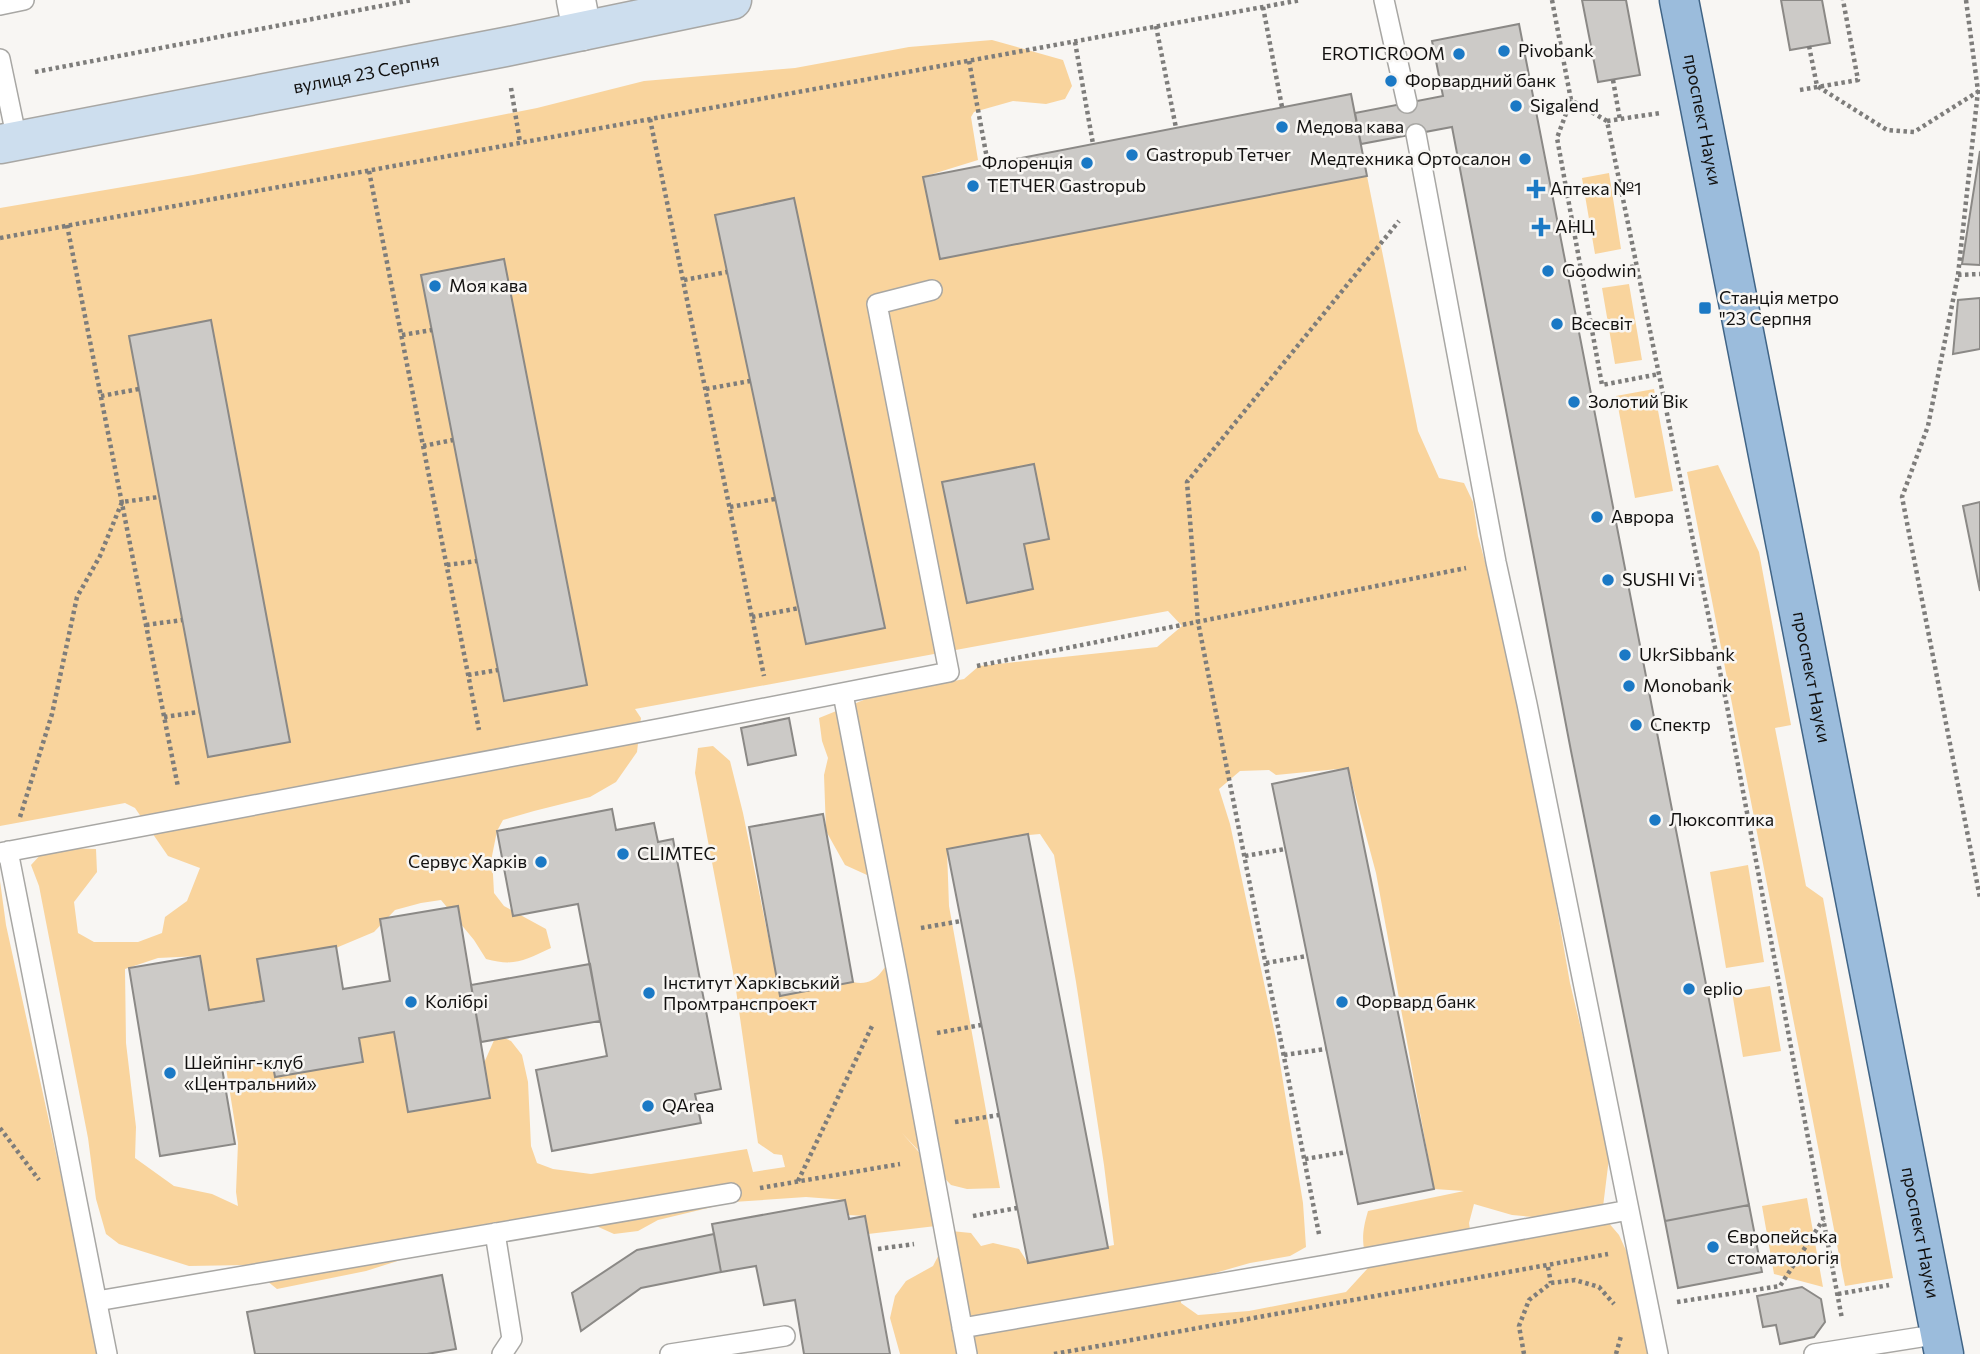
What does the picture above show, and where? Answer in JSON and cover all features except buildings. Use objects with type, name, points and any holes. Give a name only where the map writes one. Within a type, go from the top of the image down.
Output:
[{"type":"main road","name":"проспект Науки","points":[[1679,0],[1942,1344]]},
{"type":"street","name":"вулиця 23 Серпня","points":[[9,142],[579,16],[732,0]]},
{"type":"lane","points":[[0,5],[24,0]]},
{"type":"lane","points":[[1384,0],[1407,103]]},
{"type":"lane","points":[[2,68],[9,142]]},
{"type":"lane","points":[[1416,134],[1496,562],[1658,1354]]},
{"type":"lane","points":[[107,1354],[4,852],[949,672],[877,304],[932,290]]},
{"type":"lane","points":[[843,694],[967,1354]]},
{"type":"lane","points":[[97,1301],[732,1193]]},
{"type":"lane","points":[[962,1328],[1629,1210]]},
{"type":"lane","points":[[495,1233],[512,1339],[502,1354]]},
{"type":"lane","points":[[670,1354],[785,1336]]},
{"type":"lane","points":[[1814,1354],[1848,1349],[1942,1344]]},
{"type":"path","points":[[2,68],[412,0]]},
{"type":"path","points":[[0,238],[1301,0]]},
{"type":"path","points":[[1552,0],[1571,100],[1557,138],[1602,385],[1659,374]]},
{"type":"path","points":[[1800,90],[1858,80],[1843,0]]},
{"type":"path","points":[[1966,0],[1979,91],[1958,275],[1927,426],[1902,497],[1980,898]]},
{"type":"path","points":[[1263,7],[1282,107]]},
{"type":"path","points":[[1156,26],[1176,128]]},
{"type":"path","points":[[1075,42],[1093,144]]},
{"type":"path","points":[[1809,46],[1817,86],[1887,130],[1914,132],[1979,91]]},
{"type":"path","points":[[969,61],[988,164]]},
{"type":"path","points":[[1613,80],[1620,120]]},
{"type":"path","points":[[1571,100],[1607,121],[1660,113]]},
{"type":"path","points":[[650,119],[771,708]]},
{"type":"path","points":[[1607,121],[1727,706],[1848,1349]]},
{"type":"path","points":[[369,170],[485,762]]},
{"type":"path","points":[[1326,1265],[1198,622],[1187,482],[1426,188]]},
{"type":"path","points":[[67,225],[184,818]]},
{"type":"path","points":[[1582,275],[1637,266]]},
{"type":"path","points":[[684,280],[727,272]]},
{"type":"path","points":[[1958,275],[1980,274]]},
{"type":"path","points":[[402,335],[432,330]]},
{"type":"path","points":[[706,390],[750,381]]},
{"type":"path","points":[[101,396],[139,390]]},
{"type":"path","points":[[423,446],[453,440]]},
{"type":"path","points":[[122,502],[159,496]]},
{"type":"path","points":[[730,507],[775,499]]},
{"type":"path","points":[[4,852],[35,773],[52,714],[77,597],[100,556],[122,502]]},
{"type":"path","points":[[447,565],[477,561]]},
{"type":"path","points":[[949,672],[1496,562]]},
{"type":"path","points":[[752,617],[799,608]]},
{"type":"path","points":[[146,625],[182,620]]},
{"type":"path","points":[[468,675],[498,670]]},
{"type":"path","points":[[164,717],[200,712]]},
{"type":"path","points":[[1244,856],[1285,849]]},
{"type":"path","points":[[889,933],[961,921]]},
{"type":"path","points":[[1266,963],[1307,956]]},
{"type":"path","points":[[798,1181],[897,973]]},
{"type":"path","points":[[909,1037],[981,1025]]},
{"type":"path","points":[[1284,1055],[1326,1049]]},
{"type":"path","points":[[926,1128],[999,1115]]},
{"type":"path","points":[[0,1128],[45,1189]]},
{"type":"path","points":[[1305,1159],[1347,1152]]},
{"type":"path","points":[[732,1193],[932,1159]]},
{"type":"path","points":[[943,1222],[1017,1208]]},
{"type":"path","points":[[1648,1306],[1780,1286],[1823,1220]]},
{"type":"path","points":[[1054,1354],[1637,1249]]},
{"type":"path","points":[[1548,1266],[1551,1283]]},
{"type":"path","points":[[1524,1354],[1519,1326],[1529,1300],[1551,1283],[1575,1280],[1599,1287],[1615,1306]]},
{"type":"path","points":[[1838,1294],[1894,1284]]},
{"type":"path","points":[[1616,1354],[1622,1329]]},
{"type":"shaded area","points":[[992,40],[1063,60],[1072,86],[1065,99],[1046,104],[1013,101],[974,112],[971,117],[978,160],[923,177],[940,259],[1367,176],[1418,431],[1439,478],[1464,483],[1473,502],[1478,536],[1524,721],[1570,983],[1610,1150],[1602,1215],[1619,1235],[1634,1268],[1648,1354],[900,1354],[890,1318],[895,1296],[906,1281],[933,1266],[951,1231],[971,1233],[981,1246],[993,1243],[1019,1249],[1028,1263],[1114,1245],[1076,982],[1054,855],[1040,834],[947,850],[949,906],[1000,1188],[967,1189],[951,1185],[902,1133],[926,1160],[936,1226],[868,1234],[865,1216],[848,1215],[845,1200],[806,1197],[733,1202],[658,1220],[638,1231],[614,1234],[594,1225],[407,1258],[366,1271],[277,1289],[247,1265],[189,1266],[119,1244],[106,1234],[96,1199],[88,1138],[39,886],[31,865],[43,852],[64,848],[96,849],[97,872],[74,902],[78,933],[94,942],[138,942],[162,933],[165,917],[187,901],[200,868],[168,856],[135,808],[125,803],[0,826],[0,208],[193,175],[451,125],[537,108],[644,81],[795,68],[909,47]],"holes":[[[1168,611],[1182,626],[1157,647],[979,666],[964,679],[866,699],[819,718],[822,741],[828,758],[824,775],[826,831],[845,865],[867,875],[893,954],[878,976],[868,982],[853,982],[780,995],[730,761],[713,746],[698,748],[695,773],[735,983],[758,1143],[774,1154],[782,1155],[785,1167],[753,1172],[747,1149],[591,1174],[553,1169],[537,1163],[531,1146],[528,1082],[522,1055],[511,1041],[502,1037],[495,1038],[484,1063],[490,1098],[408,1112],[394,1032],[359,1038],[275,1077],[272,1060],[226,1068],[238,1143],[238,1206],[212,1194],[174,1186],[135,1158],[136,1127],[126,1043],[125,969],[158,958],[200,956],[201,1023],[269,1010],[312,958],[374,932],[395,910],[441,900],[486,959],[505,962],[527,959],[551,948],[546,929],[504,906],[494,893],[492,856],[497,831],[503,820],[590,797],[616,782],[637,752],[641,718],[635,709]],[[1348,768],[1376,873],[1434,1189],[1464,1191],[1368,1211],[1363,1239],[1368,1268],[1346,1292],[1249,1311],[1198,1315],[1181,1303],[1180,1283],[1250,1263],[1290,1256],[1306,1247],[1303,1203],[1276,1039],[1230,824],[1219,789],[1240,771],[1269,770],[1276,775]],[[1474,1204],[1512,1215],[1533,1217],[1539,1235],[1472,1245],[1469,1223]]]},
{"type":"shaded area","points":[[1609,173],[1621,249],[1595,254],[1582,178]]},
{"type":"shaded area","points":[[1629,284],[1642,360],[1615,364],[1602,288]]},
{"type":"shaded area","points":[[1654,389],[1673,491],[1635,498],[1616,396]]},
{"type":"shaded area","points":[[1718,465],[1759,552],[1791,725],[1775,728],[1806,886],[1823,898],[1893,1278],[1845,1286],[1687,472]]},
{"type":"shaded area","points":[[1748,865],[1764,962],[1726,968],[1710,872]]},
{"type":"shaded area","points":[[0,881],[6,925],[100,1354],[0,1354]]},
{"type":"shaded area","points":[[1770,986],[1781,1051],[1743,1057],[1732,992]]},
{"type":"shaded area","points":[[1807,1198],[1823,1287],[1774,1274],[1762,1206]]},
{"type":"place","name":"Pivobank","points":[[1504,51]]},
{"type":"place","name":"EROTICROOM","points":[[1459,54]]},
{"type":"place","name":"Форвардний банк","points":[[1391,81]]},
{"type":"place","name":"Sigalend","points":[[1516,106]]},
{"type":"place","name":"Медова кава","points":[[1282,127]]},
{"type":"place","name":"Gastropub Teтчеr","points":[[1132,155]]},
{"type":"place","name":"Медтехника Ортосалон","points":[[1525,159]]},
{"type":"place","name":"Флоренція","points":[[1087,163]]},
{"type":"place","name":"ТЕТЧЕR Gastropub","points":[[973,186]]},
{"type":"place","name":"Аптека №1","points":[[1536,189]]},
{"type":"place","name":"АНЦ","points":[[1541,227]]},
{"type":"place","name":"Goodwin","points":[[1548,271]]},
{"type":"place","name":"Моя кава","points":[[435,286]]},
{"type":"place","name":"Станція метро \"23 Серпня","points":[[1705,308]]},
{"type":"place","name":"Всесвіт","points":[[1557,324]]},
{"type":"place","name":"Золотий Вік","points":[[1574,402]]},
{"type":"place","name":"Аврора","points":[[1597,517]]},
{"type":"place","name":"SUSHI Vi","points":[[1608,580]]},
{"type":"place","name":"UkrSibbank","points":[[1625,655]]},
{"type":"place","name":"Monobank","points":[[1629,686]]},
{"type":"place","name":"Спектр","points":[[1636,725]]},
{"type":"place","name":"Люксоптика","points":[[1655,820]]},
{"type":"place","name":"CLIMTEC","points":[[623,854]]},
{"type":"place","name":"Сервус Харків","points":[[541,862]]},
{"type":"place","name":"eplio","points":[[1689,989]]},
{"type":"place","name":"Інститут Харківський Промтранспроект","points":[[649,993]]},
{"type":"place","name":"Колібрі","points":[[411,1002]]},
{"type":"place","name":"Форвард банк","points":[[1342,1002]]},
{"type":"place","name":"Шейпінг-клуб «Центральний»","points":[[170,1073]]},
{"type":"place","name":"QArea","points":[[648,1106]]},
{"type":"place","name":"Європейська стоматологія","points":[[1713,1247]]}]
